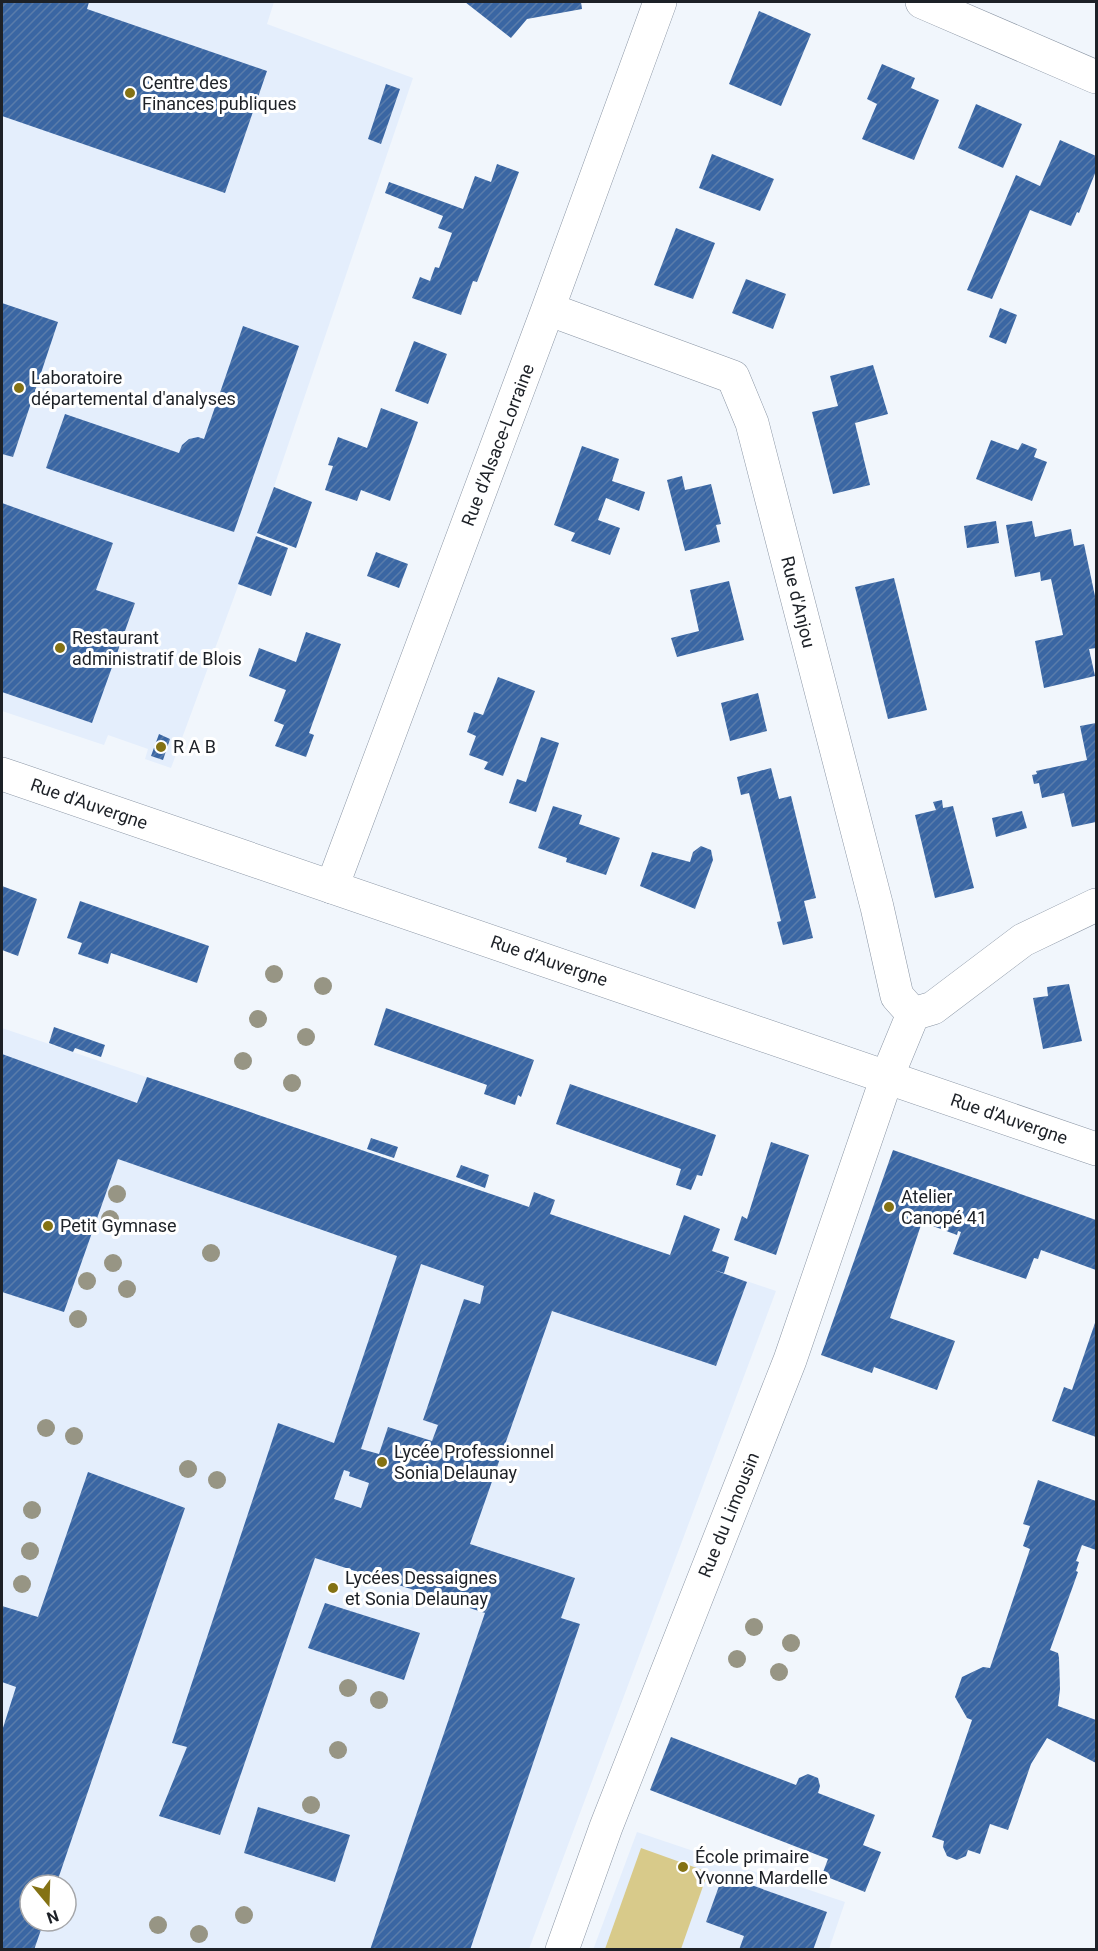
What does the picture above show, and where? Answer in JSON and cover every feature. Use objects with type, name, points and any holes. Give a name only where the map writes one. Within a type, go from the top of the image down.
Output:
[{"type":"street","name":"Rue d'Alsace-Lorraine","points":[[332,886],[660,2]]},
{"type":"street","points":[[922,2],[1096,77]]},
{"type":"street","name":"Rue d'Anjou","points":[[548,309],[733,377],[755,434],[877,907],[897,996],[913,1014]]},
{"type":"street","name":"Rue d'Auvergne","points":[[2,774],[1096,1149]]},
{"type":"street","points":[[913,1014],[933,1008],[1023,940],[1096,905]]},
{"type":"street","name":"Rue du Limousin","points":[[562,1950],[606,1827],[790,1360],[887,1077],[913,1014]]},
{"type":"shaded area","points":[[2,2],[274,2],[267,24],[413,78],[265,513],[171,768],[145,759],[148,749],[108,735],[104,745],[2,711]]},
{"type":"shaded area","name":"Lycées Dessaignes et Sonia Delaunay","points":[[2,1028],[776,1291],[529,1949],[2,1950]]},
{"type":"shaded area","name":"École primaire Yvonne Mardelle","points":[[637,1832],[845,1902],[829,1949],[593,1950]]},
{"type":"shaded area","points":[[641,1848],[708,1872],[681,1949],[605,1949]]},
{"type":"building","name":"Centre des Finances publiques","points":[[2,2],[89,2],[87,9],[267,71],[225,193],[2,116]]},
{"type":"building","points":[[465,2],[581,2],[582,9],[527,19],[511,38]]},
{"type":"building","points":[[759,11],[811,34],[781,106],[729,84]]},
{"type":"building","points":[[882,64],[915,78],[911,88],[939,100],[914,160],[862,139],[877,104],[867,99]]},
{"type":"building","points":[[386,84],[400,89],[381,144],[368,139]]},
{"type":"building","points":[[976,104],[1022,124],[1003,168],[958,148]]},
{"type":"building","points":[[1060,140],[1096,156],[1096,171],[1079,213],[1077,212],[1071,226],[1030,210],[992,299],[967,290],[1016,175],[1040,186]]},
{"type":"building","points":[[712,154],[774,179],[760,211],[699,188]]},
{"type":"building","points":[[497,164],[519,172],[477,282],[473,281],[461,315],[412,298],[420,277],[430,281],[435,267],[439,268],[452,233],[438,228],[443,216],[385,193],[389,182],[463,209],[475,176],[491,182]]},
{"type":"building","points":[[676,228],[715,243],[693,299],[654,285]]},
{"type":"building","points":[[746,279],[786,294],[773,329],[732,313]]},
{"type":"building","name":"Laboratoire départemental d'analyses","points":[[2,303],[58,322],[13,457],[2,454]]},
{"type":"building","points":[[1000,308],[1017,315],[1006,344],[989,337]]},
{"type":"building","points":[[243,326],[299,346],[234,532],[46,468],[65,414],[179,453],[182,445],[189,439],[198,437],[204,439]]},
{"type":"building","points":[[414,341],[447,354],[428,404],[395,391]]},
{"type":"building","points":[[873,365],[888,414],[855,423],[870,485],[833,494],[812,412],[838,406],[830,376]]},
{"type":"building","points":[[381,408],[418,422],[390,501],[361,490],[357,501],[325,490],[333,466],[328,465],[338,437],[367,448]]},
{"type":"building","points":[[991,440],[1018,450],[1022,443],[1037,449],[1034,457],[1047,462],[1032,501],[976,479]]},
{"type":"building","points":[[582,446],[619,459],[612,481],[645,492],[639,511],[606,498],[598,520],[620,528],[610,555],[571,541],[575,533],[554,525]]},
{"type":"building","points":[[682,476],[685,490],[711,484],[721,524],[716,525],[720,542],[685,551],[667,480]]},
{"type":"building","points":[[274,487],[312,502],[296,548],[257,533]]},
{"type":"building","name":"Restaurant administratif de Blois","points":[[2,503],[113,543],[96,590],[135,603],[92,723],[2,692]]},
{"type":"building","points":[[996,521],[999,543],[967,548],[964,526]]},
{"type":"building","points":[[1032,521],[1035,537],[1071,529],[1074,546],[1084,544],[1096,601],[1096,648],[1089,649],[1095,676],[1044,688],[1035,641],[1063,635],[1051,579],[1041,581],[1040,572],[1015,577],[1006,525]]},
{"type":"building","points":[[256,536],[288,548],[271,596],[238,584]]},
{"type":"building","points":[[376,552],[408,564],[399,588],[367,576]]},
{"type":"building","points":[[894,578],[927,710],[888,719],[855,587]]},
{"type":"building","points":[[729,581],[744,640],[677,657],[671,638],[699,631],[690,590]]},
{"type":"building","points":[[306,632],[341,644],[309,733],[314,735],[306,757],[275,746],[284,725],[274,721],[286,690],[249,676],[259,648],[296,662]]},
{"type":"building","points":[[498,677],[535,691],[503,776],[484,769],[488,762],[469,755],[476,736],[467,732],[474,712],[483,715]]},
{"type":"building","points":[[758,693],[767,731],[730,741],[721,703]]},
{"type":"building","points":[[1096,723],[1096,822],[1072,827],[1064,793],[1042,798],[1039,783],[1034,784],[1032,775],[1037,774],[1036,771],[1087,760],[1080,726]]},
{"type":"building","name":"R A B","points":[[159,734],[170,739],[163,760],[151,756]]},
{"type":"building","points":[[541,737],[559,743],[536,812],[509,803],[517,779],[526,782]]},
{"type":"building","points":[[771,768],[779,799],[791,796],[816,898],[804,901],[813,938],[783,945],[777,922],[781,921],[749,793],[741,795],[737,777]]},
{"type":"building","points":[[942,800],[943,808],[953,806],[974,888],[935,898],[915,815],[936,810],[933,802]]},
{"type":"building","points":[[553,806],[582,815],[579,824],[620,838],[606,875],[566,862],[567,858],[538,848]]},
{"type":"building","points":[[1022,811],[1027,828],[996,837],[992,818]]},
{"type":"building","points":[[701,846],[711,850],[713,860],[695,909],[640,886],[652,852],[690,862],[693,852]]},
{"type":"building","points":[[2,886],[37,899],[18,956],[2,950]]},
{"type":"building","points":[[80,901],[209,946],[197,983],[111,953],[108,964],[78,954],[82,943],[67,938]]},
{"type":"building","points":[[1069,984],[1082,1041],[1043,1049],[1033,998],[1048,996],[1047,987]]},
{"type":"building","points":[[386,1008],[534,1060],[521,1097],[518,1095],[515,1105],[484,1094],[487,1085],[374,1045]]},
{"type":"building","points":[[54,1027],[105,1045],[101,1057],[75,1048],[73,1052],[49,1043]]},
{"type":"building","name":"Lycée Professionnel Sonia Delaunay","points":[[2,1054],[137,1103],[147,1077],[529,1207],[534,1192],[555,1200],[550,1214],[670,1255],[684,1215],[720,1229],[712,1251],[729,1257],[724,1273],[714,1270],[747,1282],[716,1366],[552,1311],[470,1544],[575,1578],[561,1618],[580,1624],[470,1950],[370,1950],[485,1613],[315,1558],[220,1835],[159,1816],[187,1747],[172,1743],[278,1423],[334,1443],[397,1256],[118,1159],[64,1312],[2,1292]],"holes":[[[421,1264],[484,1286],[480,1304],[464,1299],[423,1420],[438,1425],[432,1441],[388,1427],[379,1454],[361,1449]],[[344,1470],[350,1472],[349,1476],[369,1483],[361,1508],[334,1499]]]},
{"type":"building","points":[[570,1084],[716,1135],[702,1176],[697,1175],[691,1190],[676,1185],[681,1169],[556,1124]]},
{"type":"building","points":[[371,1138],[398,1147],[394,1158],[367,1149]]},
{"type":"building","points":[[771,1142],[809,1155],[776,1255],[734,1240],[742,1216],[747,1219]]},
{"type":"building","points":[[893,1150],[1096,1220],[1096,1270],[1041,1250],[1038,1259],[1034,1258],[1026,1279],[953,1254],[961,1232],[958,1231],[957,1235],[922,1222],[890,1318],[955,1341],[937,1390],[874,1367],[872,1373],[821,1355]]},
{"type":"building","points":[[461,1165],[489,1175],[485,1188],[456,1177]]},
{"type":"building","points":[[1096,1320],[1096,1437],[1052,1421],[1064,1387],[1072,1390]]},
{"type":"building","points":[[88,1472],[185,1508],[60,1873],[18,1873],[18,1933],[40,1933],[34,1950],[2,1950],[2,1731],[16,1687],[2,1682],[2,1606],[38,1617]]},
{"type":"building","points":[[1038,1480],[1096,1501],[1096,1550],[1082,1545],[1076,1561],[1079,1562],[1076,1571],[1078,1572],[1050,1650],[1058,1653],[1059,1658],[1058,1706],[1096,1720],[1096,1763],[1047,1738],[1031,1764],[1008,1830],[990,1824],[980,1854],[968,1850],[966,1856],[957,1860],[947,1856],[943,1847],[944,1841],[932,1837],[972,1720],[967,1718],[955,1697],[962,1677],[983,1667],[990,1668],[1030,1549],[1023,1546],[1030,1526],[1023,1524]]},
{"type":"building","points":[[325,1603],[420,1633],[404,1680],[308,1648]]},
{"type":"building","points":[[671,1737],[796,1785],[799,1778],[808,1774],[818,1778],[820,1786],[818,1793],[875,1815],[863,1845],[881,1852],[865,1892],[822,1875],[828,1859],[650,1790]]},
{"type":"building","points":[[258,1807],[350,1835],[335,1882],[244,1853]]},
{"type":"building","points":[[723,1875],[827,1912],[813,1950],[739,1950],[744,1936],[706,1922]]},
{"type":"place","name":"Centre des Finances publiques","points":[[130,93]]},
{"type":"place","name":"Laboratoire départemental d'analyses","points":[[19,388]]},
{"type":"place","name":"Restaurant administratif de Blois","points":[[60,648]]},
{"type":"place","name":"R A B","points":[[161,747]]},
{"type":"place","name":"Atelier Canopé 41","points":[[889,1207]]},
{"type":"place","name":"Petit Gymnase","points":[[48,1226]]},
{"type":"place","name":"Lycée Professionnel Sonia Delaunay","points":[[382,1462]]},
{"type":"place","name":"Lycées Dessaignes et Sonia Delaunay","points":[[333,1588]]},
{"type":"place","name":"École primaire Yvonne Mardelle","points":[[683,1867]]}]
